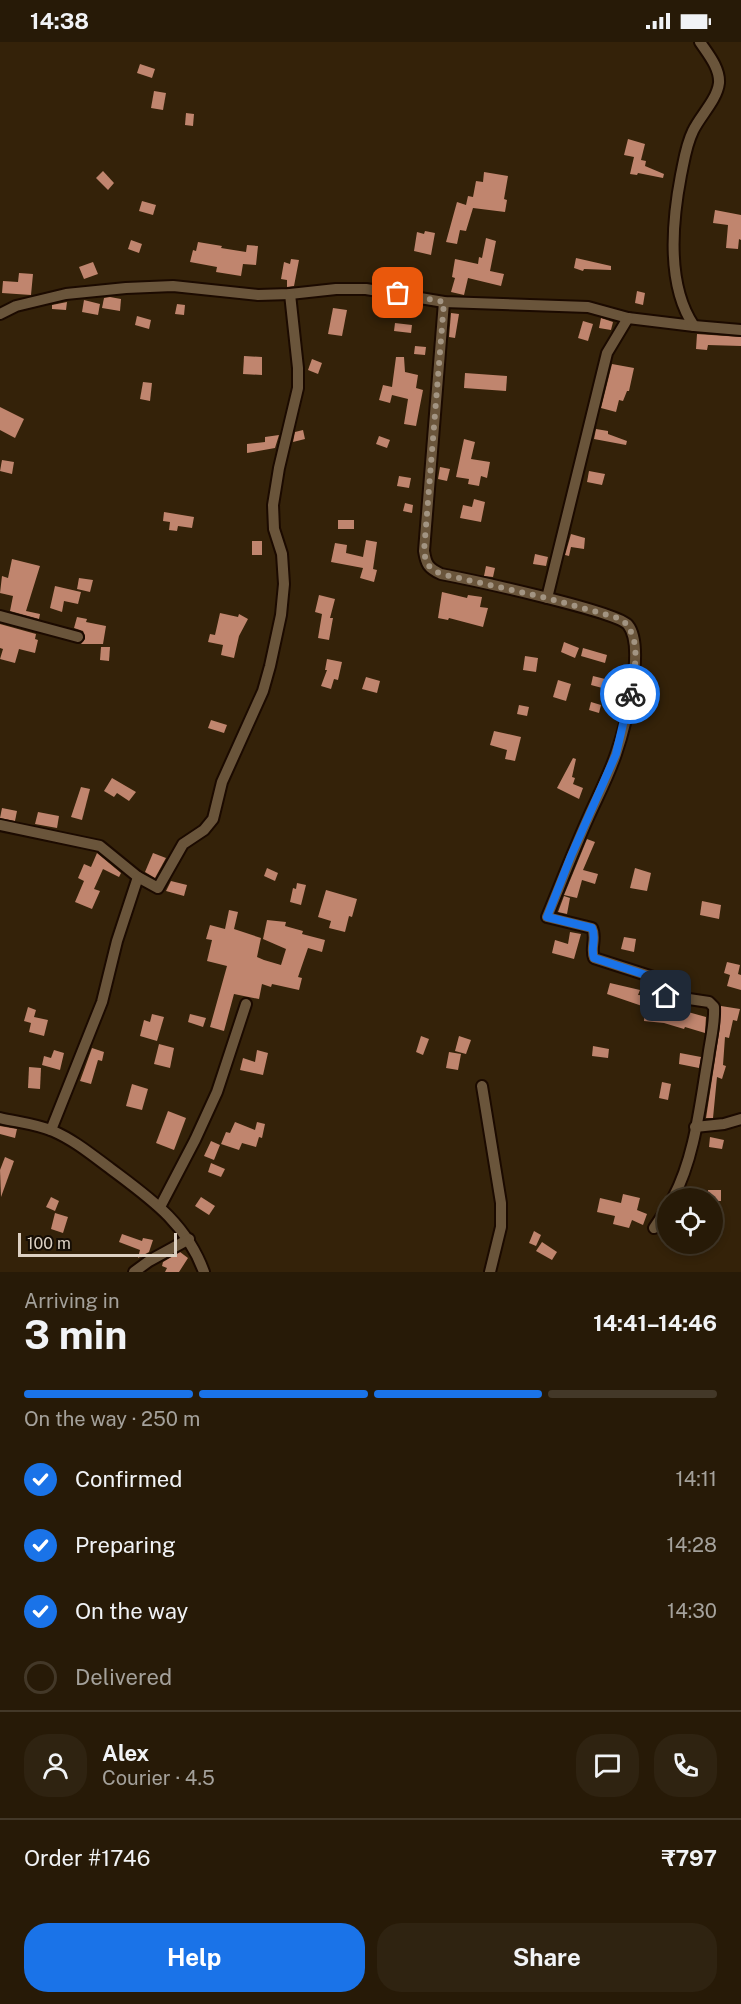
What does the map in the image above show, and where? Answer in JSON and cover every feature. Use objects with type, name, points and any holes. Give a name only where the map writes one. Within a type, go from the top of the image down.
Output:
[{"type":"street","points":[[694,326],[686,313],[679,287],[674,254],[674,219],[685,155],[692,132],[717,89],[719,80],[716,67],[700,42]]},
{"type":"street","points":[[0,314],[16,306],[66,294],[126,288],[173,286],[258,295],[366,289],[444,302],[588,307],[628,318],[741,330]]},
{"type":"street","points":[[0,825],[100,846],[138,877],[158,888],[183,844],[204,830],[213,819],[222,782],[263,692],[280,615],[284,585],[282,554],[274,529],[273,505],[279,468],[298,388],[290,294]]},
{"type":"street","points":[[444,302],[424,551],[426,563],[432,570],[441,574],[547,598],[618,618],[628,625],[634,639],[636,658],[629,704],[616,754],[547,917],[592,928],[595,936],[592,954],[594,958],[652,977],[662,995],[712,1003],[714,1014],[695,1127],[682,1180],[678,1188]]},
{"type":"street","points":[[547,598],[607,354],[628,318]]},
{"type":"street","points":[[0,616],[78,637]]},
{"type":"street","points":[[51,1130],[102,1002],[117,941],[138,877]]},
{"type":"street","points":[[160,1207],[217,1092],[246,1004]]},
{"type":"street","points":[[482,1086],[501,1203],[501,1227],[490,1272]]},
{"type":"street","points":[[0,1118],[51,1130],[80,1146],[170,1215],[189,1239],[204,1272]]},
{"type":"street","points":[[695,1127],[724,1124],[741,1119]]},
{"type":"street","points":[[654,1228],[657,1224]]},
{"type":"street","points":[[134,1272],[189,1239]]},
{"type":"building","points":[[140,64],[155,69],[152,78],[137,73]]},
{"type":"building","points":[[154,91],[166,93],[163,110],[151,108]]},
{"type":"building","points":[[186,113],[194,114],[193,126],[185,125]]},
{"type":"building","points":[[628,139],[645,144],[641,160],[646,161],[645,166],[664,174],[663,178],[638,173],[637,175],[630,174],[634,157],[624,155]]},
{"type":"building","points":[[103,171],[114,183],[108,190],[96,178]]},
{"type":"building","points":[[484,172],[508,176],[504,199],[507,200],[505,212],[473,208],[466,231],[460,230],[457,244],[446,242],[457,202],[466,205],[468,196],[473,197],[476,181],[483,182]]},
{"type":"building","points":[[142,201],[156,205],[153,215],[139,211]]},
{"type":"building","points":[[715,210],[741,215],[741,240],[739,239],[738,249],[726,248],[728,225],[713,223]]},
{"type":"building","points":[[425,231],[435,233],[431,255],[414,251],[417,232],[424,234]]},
{"type":"building","points":[[486,238],[496,241],[490,271],[504,274],[501,286],[468,278],[464,295],[451,292],[455,278],[452,277],[455,259],[478,264],[479,257],[482,258]]},
{"type":"building","points":[[131,240],[142,244],[139,253],[128,249]]},
{"type":"building","points":[[198,242],[246,252],[247,245],[258,246],[256,265],[243,264],[241,276],[216,272],[217,267],[190,262]]},
{"type":"building","points":[[576,258],[611,266],[611,270],[584,269],[583,271],[574,268]]},
{"type":"building","points":[[291,259],[299,260],[294,286],[287,287],[287,280],[281,279],[284,262],[290,264]]},
{"type":"building","points":[[93,262],[98,274],[84,279],[79,267]]},
{"type":"building","points":[[19,273],[33,274],[31,295],[2,293],[3,281],[18,282]]},
{"type":"building","points":[[637,291],[645,293],[643,305],[635,303]]},
{"type":"building","points":[[104,298],[121,299],[120,311],[102,308]]},
{"type":"building","points":[[84,300],[100,304],[98,315],[82,312]]},
{"type":"building","points":[[67,302],[66,310],[52,309],[52,305]]},
{"type":"building","points":[[177,304],[185,305],[184,315],[175,314]]},
{"type":"building","points":[[333,308],[347,310],[342,336],[328,334]]},
{"type":"building","points":[[451,313],[459,314],[455,338],[449,337]]},
{"type":"building","points":[[137,316],[151,320],[149,329],[135,325]]},
{"type":"building","points":[[601,318],[613,322],[611,330],[599,328]]},
{"type":"building","points":[[583,321],[593,324],[588,341],[578,338]]},
{"type":"building","points":[[395,323],[412,325],[411,333],[394,331]]},
{"type":"building","points":[[697,334],[741,337],[741,346],[708,345],[707,350],[696,349]]},
{"type":"building","points":[[415,346],[426,347],[425,355],[414,354]]},
{"type":"building","points":[[244,356],[262,357],[262,375],[243,374]]},
{"type":"building","points":[[396,357],[404,357],[405,372],[418,375],[416,388],[423,390],[416,426],[404,424],[408,399],[392,395],[390,403],[379,400],[383,385],[392,387]]},
{"type":"building","points":[[312,359],[322,363],[318,374],[308,370]]},
{"type":"building","points":[[612,364],[634,368],[629,391],[623,401],[619,400],[616,412],[601,408]]},
{"type":"building","points":[[465,373],[507,376],[506,391],[464,388]]},
{"type":"building","points":[[143,382],[152,383],[150,401],[140,399]]},
{"type":"building","points":[[0,407],[24,419],[15,438],[0,430]]},
{"type":"building","points":[[596,429],[608,431],[608,434],[627,441],[626,445],[594,439]]},
{"type":"building","points":[[303,430],[305,439],[293,442],[295,432]]},
{"type":"building","points":[[279,435],[275,448],[247,453],[247,444],[265,442],[265,437]]},
{"type":"building","points":[[379,436],[390,440],[387,448],[376,444]]},
{"type":"building","points":[[464,439],[475,442],[471,459],[490,462],[487,478],[481,476],[479,486],[468,484],[469,479],[456,477]]},
{"type":"building","points":[[2,460],[14,462],[12,474],[0,471]]},
{"type":"building","points":[[440,467],[450,469],[447,481],[438,479]]},
{"type":"building","points":[[589,471],[605,474],[602,485],[587,482]]},
{"type":"building","points":[[399,476],[411,478],[409,488],[397,486]]},
{"type":"building","points":[[474,499],[485,502],[481,522],[460,518],[463,505],[472,507]]},
{"type":"building","points":[[405,503],[413,505],[412,513],[403,511]]},
{"type":"building","points":[[164,512],[194,517],[192,528],[178,526],[177,531],[169,530],[170,522],[163,521]]},
{"type":"building","points":[[338,520],[354,520],[354,529],[338,529]]},
{"type":"building","points":[[571,534],[585,538],[584,549],[571,547],[569,556],[565,555]]},
{"type":"building","points":[[366,540],[377,542],[373,569],[377,570],[374,582],[360,578],[363,568],[331,562],[335,543],[347,545],[346,553],[363,557]]},
{"type":"building","points":[[252,541],[262,541],[262,555],[252,555]]},
{"type":"building","points":[[535,554],[548,557],[546,566],[533,564]]},
{"type":"building","points":[[12,559],[40,566],[26,611],[40,614],[39,619],[10,611],[13,596],[0,593],[2,576],[8,578]]},
{"type":"building","points":[[486,566],[495,568],[493,577],[484,576]]},
{"type":"building","points":[[79,578],[93,580],[90,592],[77,589]]},
{"type":"building","points":[[55,586],[81,592],[78,604],[64,601],[62,612],[50,608]]},
{"type":"building","points":[[442,592],[467,598],[468,595],[482,597],[480,607],[488,608],[483,627],[449,618],[448,620],[438,618]]},
{"type":"building","points":[[319,595],[335,599],[330,618],[333,618],[329,640],[318,638],[322,614],[315,612]]},
{"type":"building","points":[[220,613],[238,617],[239,614],[248,619],[239,636],[234,658],[221,655],[223,645],[208,642],[210,634],[215,635]]},
{"type":"building","points":[[77,617],[87,619],[86,622],[106,626],[103,644],[81,644],[85,636],[83,631],[74,628]]},
{"type":"building","points":[[0,624],[36,634],[35,639],[38,640],[35,653],[19,649],[15,663],[0,659],[3,649],[0,648]]},
{"type":"building","points":[[564,642],[579,648],[575,658],[561,652]]},
{"type":"building","points":[[101,647],[110,647],[109,661],[100,660]]},
{"type":"building","points":[[583,648],[607,655],[605,663],[581,656]]},
{"type":"building","points":[[525,656],[538,658],[536,672],[523,670]]},
{"type":"building","points":[[327,659],[342,662],[338,680],[334,679],[331,689],[321,686],[327,670],[325,670]]},
{"type":"building","points":[[593,676],[609,680],[606,689],[591,685]]},
{"type":"building","points":[[366,677],[380,681],[377,693],[362,689]]},
{"type":"building","points":[[558,680],[571,684],[566,701],[553,697]]},
{"type":"building","points":[[591,702],[601,705],[599,713],[589,710]]},
{"type":"building","points":[[519,705],[529,707],[527,716],[517,714]]},
{"type":"building","points":[[211,720],[227,725],[224,733],[208,728]]},
{"type":"building","points":[[494,731],[521,737],[515,761],[505,759],[507,750],[490,745]]},
{"type":"building","points":[[573,758],[576,759],[572,777],[575,778],[573,784],[583,788],[579,799],[557,788]]},
{"type":"building","points":[[112,778],[136,792],[129,801],[117,793],[114,797],[104,791]]},
{"type":"building","points":[[81,787],[90,789],[82,820],[71,817]]},
{"type":"building","points":[[2,808],[17,811],[15,821],[0,818]]},
{"type":"building","points":[[38,812],[59,816],[57,828],[35,824]]},
{"type":"building","points":[[587,839],[595,842],[583,870],[598,874],[595,884],[582,880],[577,898],[564,895]]},
{"type":"building","points":[[97,853],[121,873],[119,877],[103,869],[94,889],[100,891],[92,909],[75,902],[84,881],[78,878],[84,864],[91,867]]},
{"type":"building","points":[[153,853],[166,858],[155,878],[145,872]]},
{"type":"building","points":[[267,868],[278,873],[275,881],[264,876]]},
{"type":"building","points":[[635,868],[651,873],[647,891],[630,888]]},
{"type":"building","points":[[171,881],[187,885],[184,896],[166,891]]},
{"type":"building","points":[[297,883],[306,885],[301,905],[290,902],[293,888],[296,889]]},
{"type":"building","points":[[326,890],[357,899],[345,932],[329,928],[331,921],[318,917]]},
{"type":"building","points":[[564,896],[570,898],[567,914],[558,912]]},
{"type":"building","points":[[702,901],[721,905],[719,919],[700,915]]},
{"type":"building","points":[[229,910],[238,912],[234,929],[261,938],[257,957],[264,960],[281,965],[286,949],[263,939],[267,920],[286,922],[285,926],[303,931],[302,934],[325,940],[322,952],[308,948],[298,977],[302,978],[299,990],[262,984],[259,999],[234,994],[224,1031],[210,1027],[227,966],[207,961],[212,940],[206,939],[210,925],[225,929]]},
{"type":"building","points":[[570,932],[581,934],[574,959],[552,953],[555,940],[568,944]]},
{"type":"building","points":[[624,937],[636,939],[634,952],[621,949]]},
{"type":"building","points":[[727,962],[740,965],[738,974],[741,975],[741,990],[727,986],[730,975],[724,973]]},
{"type":"building","points":[[610,983],[640,990],[638,995],[654,996],[658,1001],[674,1004],[674,1006],[688,1009],[688,1012],[706,1017],[705,1033],[685,1027],[684,1029],[664,1023],[644,1021],[645,1007],[607,994]]},
{"type":"building","points":[[721,1006],[740,1009],[737,1021],[733,1020],[729,1038],[725,1037],[723,1065],[726,1066],[722,1079],[717,1077],[713,1118],[706,1118],[720,1027]]},
{"type":"building","points":[[28,1007],[36,1010],[34,1017],[48,1020],[44,1036],[29,1032],[31,1023],[24,1021]]},
{"type":"building","points":[[152,1014],[164,1017],[157,1041],[140,1036],[144,1020],[150,1022]]},
{"type":"building","points":[[190,1014],[206,1018],[203,1027],[188,1022]]},
{"type":"building","points":[[421,1036],[429,1039],[423,1055],[416,1052]]},
{"type":"building","points":[[459,1036],[471,1040],[466,1054],[455,1051]]},
{"type":"building","points":[[159,1044],[174,1048],[170,1068],[154,1064]]},
{"type":"building","points":[[593,1046],[609,1049],[608,1058],[592,1056]]},
{"type":"building","points":[[92,1048],[104,1052],[102,1061],[98,1060],[91,1084],[80,1081]]},
{"type":"building","points":[[54,1050],[64,1053],[60,1070],[42,1065],[44,1056],[51,1058]]},
{"type":"building","points":[[257,1050],[268,1053],[263,1075],[240,1070],[243,1058],[255,1062]]},
{"type":"building","points":[[449,1052],[461,1054],[458,1070],[446,1068]]},
{"type":"building","points":[[680,1053],[701,1057],[699,1068],[679,1064]]},
{"type":"building","points":[[29,1067],[41,1068],[40,1089],[28,1088]]},
{"type":"building","points":[[662,1082],[671,1084],[668,1100],[659,1098]]},
{"type":"building","points":[[132,1084],[148,1089],[142,1110],[126,1106]]},
{"type":"building","points":[[168,1111],[186,1118],[174,1150],[156,1143]]},
{"type":"building","points":[[235,1122],[255,1130],[257,1122],[265,1124],[262,1138],[259,1137],[256,1147],[242,1143],[239,1150],[221,1144],[226,1132],[230,1133]]},
{"type":"building","points":[[0,1126],[17,1129],[15,1138],[0,1134]]},
{"type":"building","points":[[710,1137],[724,1140],[722,1149],[709,1147]]},
{"type":"building","points":[[211,1141],[220,1145],[214,1160],[204,1156]]},
{"type":"building","points":[[5,1157],[14,1161],[1,1197],[0,1170]]},
{"type":"building","points":[[211,1163],[225,1169],[221,1177],[208,1172]]},
{"type":"building","points":[[623,1194],[640,1198],[637,1210],[647,1214],[643,1225],[632,1220],[629,1228],[613,1224],[615,1216],[597,1212],[600,1198],[621,1203]]},
{"type":"building","points":[[51,1197],[59,1201],[55,1211],[46,1207]]},
{"type":"building","points":[[201,1197],[215,1206],[209,1215],[195,1206]]},
{"type":"building","points":[[55,1213],[68,1217],[63,1233],[51,1229]]},
{"type":"building","points":[[534,1231],[541,1235],[536,1246],[529,1243]]},
{"type":"building","points":[[122,1234],[142,1241],[143,1238],[153,1240],[149,1252],[138,1258],[140,1250],[119,1242]]},
{"type":"building","points":[[542,1242],[557,1252],[552,1260],[536,1251]]},
{"type":"building","points":[[180,1252],[188,1258],[179,1272],[165,1272],[167,1268],[162,1266],[163,1262]]},
{"type":"way so far","points":[[398,293],[444,302],[424,551],[426,563],[432,570],[441,574],[547,598],[618,618],[628,625],[634,639],[636,658],[630,694]]},
{"type":"route","points":[[630,694],[616,754],[547,917],[592,928],[595,936],[592,954],[594,958],[652,977],[657,982],[662,995],[666,996]]}]
